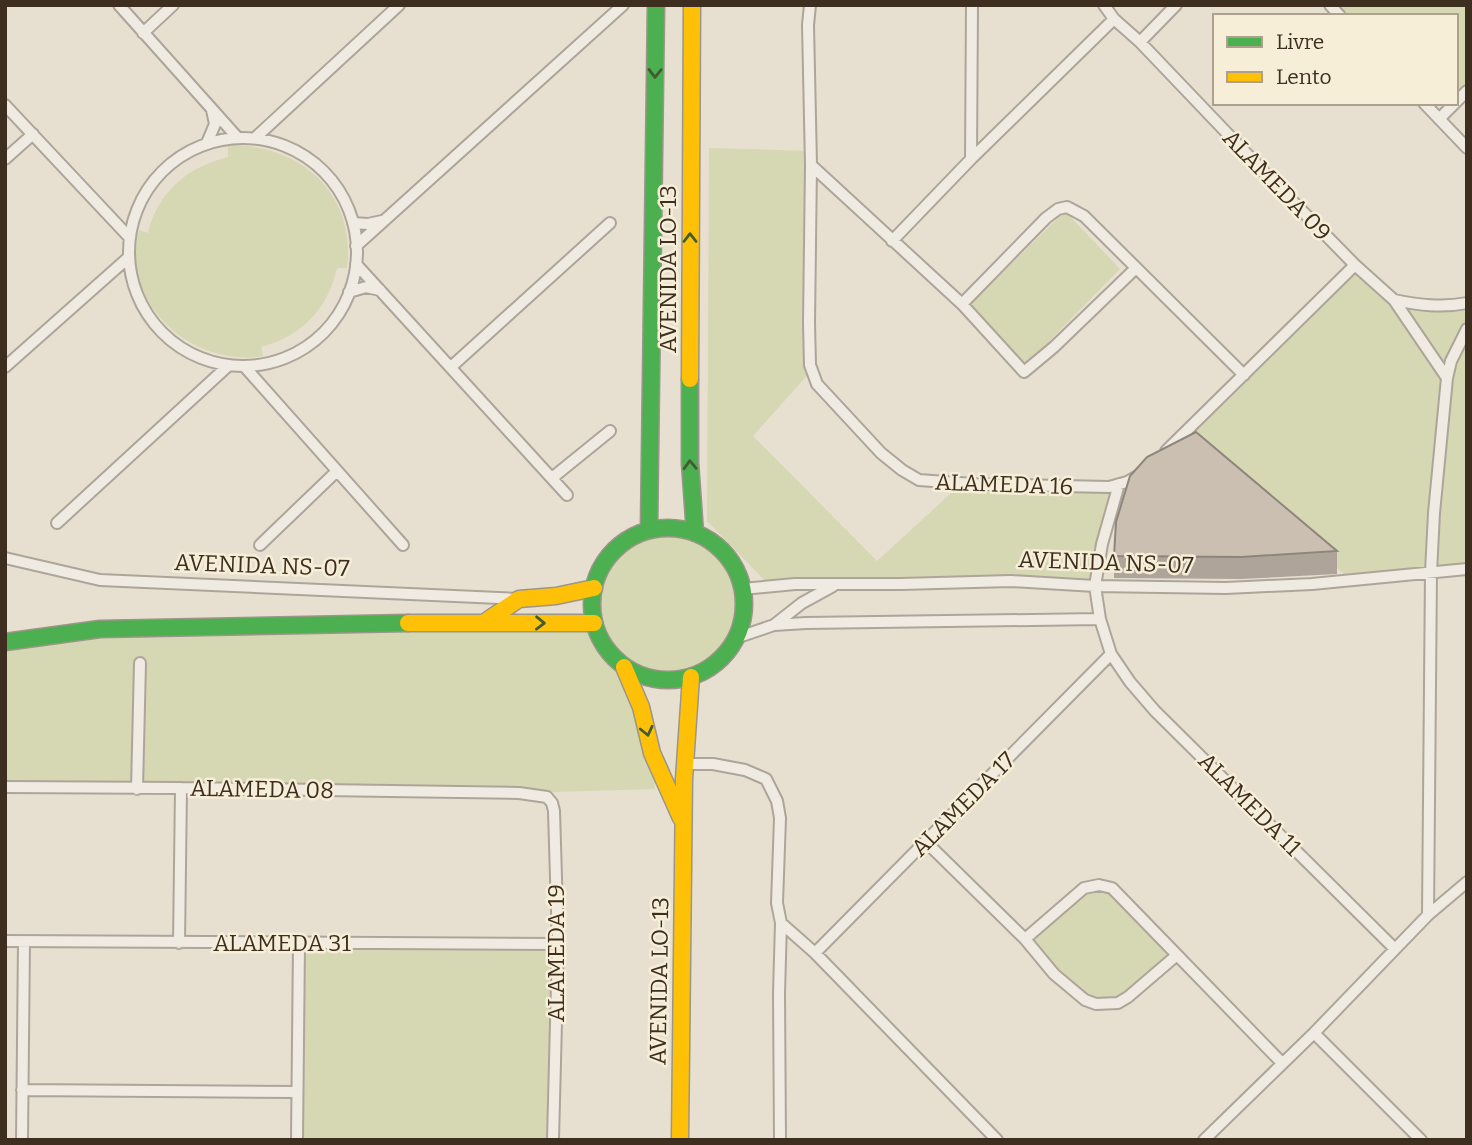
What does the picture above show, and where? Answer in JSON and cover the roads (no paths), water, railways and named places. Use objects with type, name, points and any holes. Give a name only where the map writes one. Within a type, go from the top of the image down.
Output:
[{"type":"street","points":[[119,5],[237,137]]},
{"type":"street","points":[[143,33],[173,5]]},
{"type":"street","points":[[254,138],[399,5]]},
{"type":"street","points":[[356,246],[623,5]]},
{"type":"street","name":"AVENIDA LO-13","points":[[649,530],[656,5]]},
{"type":"street","name":"AVENIDA LO-13","points":[[691,5],[690,463],[695,533]]},
{"type":"street","name":"ALAMEDA 16","points":[[810,5],[811,371],[828,397],[881,453],[919,480],[1094,487],[1119,484],[1139,475],[1355,265]]},
{"type":"street","points":[[971,159],[972,5]]},
{"type":"street","name":"ALAMEDA 09","points":[[1104,5],[1114,19],[1140,42],[1355,265],[1394,300],[1447,378]]},
{"type":"street","points":[[1140,42],[1176,5]]},
{"type":"street","points":[[892,241],[971,159],[1114,19]]},
{"type":"street","points":[[5,105],[130,238]]},
{"type":"street","points":[[1426,105],[1467,148]]},
{"type":"street","points":[[1438,119],[1452,105]]},
{"type":"street","points":[[207,143],[215,124],[212,110]]},
{"type":"street","points":[[277,117],[273,130],[277,142]]},
{"type":"street","points":[[5,159],[33,134]]},
{"type":"street","points":[[237,137],[254,138],[277,142],[303,155],[325,173],[342,196],[353,223],[356,264],[349,292],[336,317],[317,338],[294,354],[268,363],[229,365],[208,360],[178,345],[161,331],[141,304],[133,283],[129,257],[130,238],[137,210],[150,186],[165,168],[183,154],[207,143],[237,137]]},
{"type":"street","points":[[811,165],[962,304],[1024,372],[1135,269]]},
{"type":"street","points":[[962,304],[1052,213],[1067,207],[1084,216],[1244,375]]},
{"type":"street","points":[[108,216],[122,216],[137,210]]},
{"type":"street","points":[[353,223],[374,224],[385,220]]},
{"type":"street","points":[[451,368],[610,223]]},
{"type":"street","points":[[5,367],[129,257]]},
{"type":"street","points":[[356,264],[567,495]]},
{"type":"street","points":[[104,279],[121,278],[133,283]]},
{"type":"street","points":[[349,292],[366,287],[380,290]]},
{"type":"street","points":[[1394,300],[1427,306],[1467,303]]},
{"type":"street","points":[[1428,915],[1431,572],[1434,513],[1447,378],[1451,360],[1467,328]]},
{"type":"street","points":[[201,391],[207,377],[208,360]]},
{"type":"street","points":[[268,363],[265,377],[268,394]]},
{"type":"street","points":[[57,523],[229,365]]},
{"type":"street","points":[[244,366],[403,545]]},
{"type":"street","points":[[552,478],[610,430]]},
{"type":"street","points":[[260,545],[337,471]]},
{"type":"street","name":"ALAMEDA 11","points":[[1119,484],[1102,544],[1095,586],[1100,619],[1111,654],[1155,711],[1395,949]]},
{"type":"street","points":[[664,528],[695,533],[717,546],[733,566],[742,589],[741,623],[736,638],[714,665],[691,677],[669,681],[638,674],[624,667],[606,647],[594,623],[594,588],[601,568],[613,551],[630,538],[649,530],[664,528]]},
{"type":"street","name":"AVENIDA NS-07","points":[[5,558],[71,575],[122,582],[519,599],[556,596],[594,588]]},
{"type":"street","name":"AVENIDA NS-07","points":[[742,589],[836,584],[1012,581],[1095,586],[1226,588],[1312,584],[1467,569]]},
{"type":"street","points":[[774,625],[802,603],[836,584]]},
{"type":"street","name":"AVENIDA NS-07","points":[[485,622],[519,599]]},
{"type":"street","points":[[736,638],[774,625],[1100,619]]},
{"type":"street","points":[[5,642],[100,629],[485,622],[594,623]]},
{"type":"street","name":"ALAMEDA 17","points":[[815,953],[1111,654]]},
{"type":"street","points":[[137,789],[140,663]]},
{"type":"street","name":"AVENIDA LO-13","points":[[624,667],[641,707],[652,753],[684,824]]},
{"type":"street","name":"AVENIDA LO-13","points":[[680,1140],[685,764],[691,677]]},
{"type":"street","points":[[685,764],[746,770],[766,779],[777,801],[780,818],[777,895],[781,923],[780,1140]]},
{"type":"street","name":"ALAMEDA 08","points":[[5,787],[519,793]]},
{"type":"street","points":[[179,943],[181,788]]},
{"type":"street","name":"ALAMEDA 19","points":[[519,793],[540,794],[552,803],[558,944],[553,1140]]},
{"type":"street","points":[[926,842],[1025,939],[1054,974],[1074,993],[1096,1004],[1110,1004],[1128,997],[1177,955]]},
{"type":"street","points":[[1204,1140],[1314,1033],[1428,915],[1467,882]]},
{"type":"street","points":[[1025,939],[1084,888],[1106,885],[1121,896],[1282,1063]]},
{"type":"street","points":[[781,923],[815,953],[997,1140]]},
{"type":"street","name":"ALAMEDA 31","points":[[5,942],[558,944]]},
{"type":"street","points":[[22,1140],[24,942]]},
{"type":"street","points":[[298,1140],[299,943]]},
{"type":"street","points":[[1314,1033],[1421,1140]]},
{"type":"street","points":[[22,1090],[297,1092]]}]
